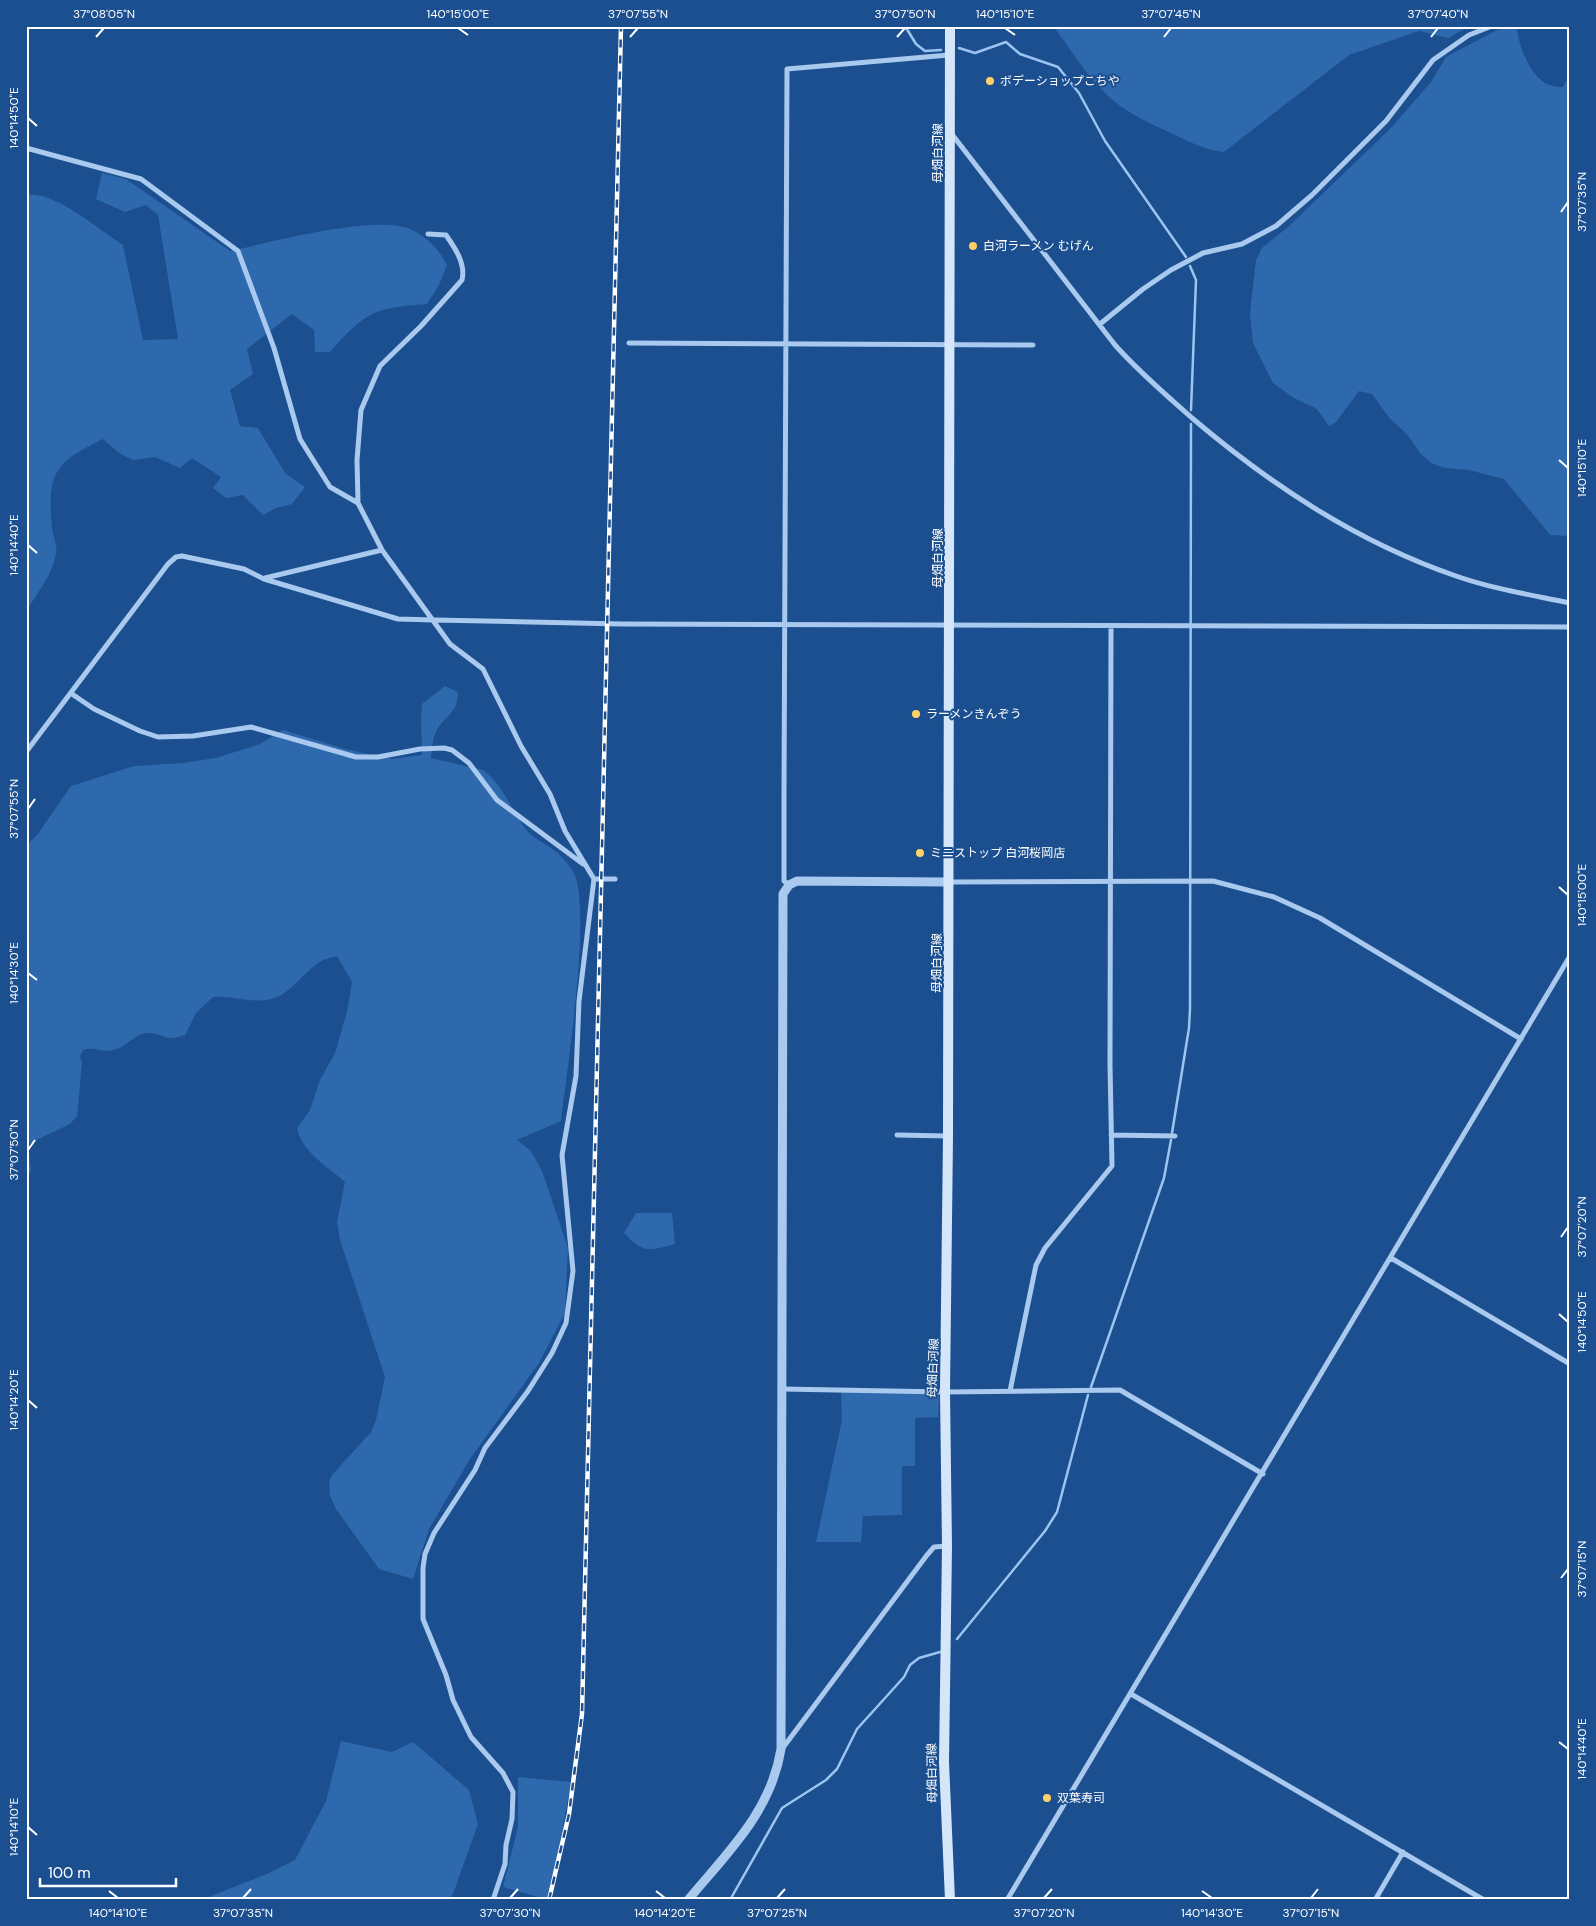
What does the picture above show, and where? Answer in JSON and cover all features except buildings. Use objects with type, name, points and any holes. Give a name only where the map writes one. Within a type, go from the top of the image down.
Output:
[{"type":"main road","name":"母畑白河線","points":[[950,26],[948,1310],[945,1392],[948,1546],[944,1762],[950,1900]]},
{"type":"street","points":[[1100,324],[1142,289],[1171,270],[1203,253],[1242,244],[1276,226],[1312,195],[1386,120],[1433,60],[1469,35],[1492,26]]},
{"type":"street","points":[[789,885],[784,881],[787,69],[949,55]]},
{"type":"street","points":[[951,132],[1115,345],[1151,383],[1234,453],[1316,510],[1374,541],[1456,576],[1570,603]]},
{"type":"street","points":[[26,148],[141,179],[238,251],[274,348],[300,439],[330,487],[358,503]]},
{"type":"street","points":[[428,234],[446,235],[456,250],[464,274],[462,280],[421,326],[380,366],[362,410],[358,460],[358,503],[382,550],[450,644],[483,669],[521,746],[550,794],[565,831],[594,879],[579,1001],[576,1076],[562,1155],[573,1271],[566,1323],[552,1353],[528,1392],[485,1448],[475,1470],[434,1533],[425,1554],[423,1568],[424,1619],[446,1675],[453,1700],[471,1737],[503,1773],[513,1792],[512,1819],[506,1845],[505,1864],[493,1900]]},
{"type":"street","points":[[629,343],[1033,344]]},
{"type":"street","points":[[264,578],[382,550]]},
{"type":"street","points":[[26,752],[176,557],[244,569],[264,578],[398,619],[622,624],[1570,627]]},
{"type":"street","points":[[1010,1391],[1036,1265],[1045,1248],[1110,1171],[1111,627]]},
{"type":"street","points":[[72,694],[94,709],[140,731],[158,736],[193,736],[251,727],[356,757],[378,757],[420,749],[444,748],[452,750],[469,763],[482,783],[497,800],[585,866]]},
{"type":"street","points":[[594,879],[615,879]]},
{"type":"street","points":[[688,1900],[753,1821],[766,1799],[778,1772],[781,1749],[783,894],[789,885],[797,881],[1213,881],[1274,897],[1300,907],[1520,1039]]},
{"type":"street","points":[[1008,1900],[1570,956]]},
{"type":"street","points":[[897,1135],[948,1136]]},
{"type":"street","points":[[1111,1135],[1174,1136]]},
{"type":"street","points":[[1391,1258],[1570,1364]]},
{"type":"street","points":[[782,1389],[945,1392],[1120,1390],[1263,1474]]},
{"type":"street","points":[[781,1749],[927,1555],[934,1547],[948,1546]]},
{"type":"street","points":[[1131,1694],[1484,1900]]},
{"type":"street","points":[[1375,1900],[1403,1852]]},
{"type":"shaded area","points":[[1053,26],[1470,26],[1448,38],[1419,31],[1349,55],[1224,152],[1192,143],[1120,106],[1091,78]]},
{"type":"shaded area","points":[[1517,27],[1522,51],[1530,67],[1541,80],[1550,85],[1563,87],[1570,73],[1570,536],[1550,535],[1504,479],[1469,470],[1445,468],[1431,463],[1420,453],[1407,434],[1390,419],[1372,394],[1359,391],[1336,422],[1329,426],[1317,409],[1294,398],[1273,383],[1253,343],[1250,313],[1256,260],[1262,248],[1289,226],[1390,129],[1431,82],[1446,57],[1497,30]]},
{"type":"shaded area","points":[[102,173],[126,179],[230,251],[323,231],[374,225],[396,226],[412,230],[423,236],[436,249],[447,265],[439,285],[427,304],[382,310],[372,314],[353,328],[330,352],[315,352],[314,330],[292,314],[247,349],[253,374],[230,390],[240,426],[258,428],[285,473],[305,487],[292,504],[276,508],[263,515],[243,495],[226,498],[213,488],[221,477],[192,458],[180,468],[155,457],[133,460],[119,453],[103,439],[74,455],[64,463],[57,472],[51,494],[52,528],[56,548],[54,562],[44,584],[26,611],[26,195],[37,195],[63,205],[123,245],[143,340],[178,339],[158,215],[146,205],[125,212],[96,199]]},
{"type":"shaded area","points":[[445,686],[458,692],[457,700],[453,711],[435,734],[431,758],[483,770],[503,792],[529,833],[554,850],[568,864],[578,888],[580,951],[561,1121],[517,1140],[531,1151],[542,1171],[568,1248],[565,1313],[539,1363],[470,1459],[429,1529],[413,1579],[379,1569],[336,1509],[330,1496],[329,1482],[332,1475],[371,1432],[376,1420],[385,1377],[340,1240],[337,1222],[345,1182],[310,1152],[300,1137],[297,1128],[310,1110],[320,1080],[335,1053],[347,1012],[352,982],[337,956],[325,959],[309,970],[292,987],[271,999],[257,1001],[213,997],[196,1013],[185,1035],[167,1038],[148,1033],[139,1035],[118,1049],[106,1051],[83,1050],[80,1056],[82,1063],[77,1116],[70,1124],[28,1144],[31,1170],[26,1180],[26,846],[37,835],[71,786],[134,766],[183,763],[216,758],[260,744],[283,730],[345,749],[392,759],[422,755],[422,704]]},
{"type":"shaded area","points":[[636,1213],[672,1213],[675,1244],[653,1249],[642,1248],[637,1245],[624,1233]]},
{"type":"shaded area","points":[[841,1392],[939,1394],[938,1417],[915,1418],[915,1466],[902,1466],[902,1515],[863,1516],[861,1542],[816,1542],[842,1420]]},
{"type":"shaded area","points":[[341,1741],[392,1752],[413,1742],[469,1790],[478,1824],[453,1894],[449,1900],[201,1900],[267,1874],[295,1860],[326,1801]]},
{"type":"shaded area","points":[[518,1777],[571,1782],[555,1870],[546,1899],[503,1887],[518,1827]]},
{"type":"waterway","points":[[905,26],[916,44],[925,51],[941,50]]},
{"type":"waterway","points":[[959,48],[975,53],[1006,42],[1020,54],[1058,67],[1079,93],[1105,141],[1186,257]]},
{"type":"waterway","points":[[1190,266],[1196,280],[1191,410]]},
{"type":"waterway","points":[[1172,1133],[1189,1028],[1190,1009],[1191,424]]},
{"type":"waterway","points":[[1091,1387],[1164,1178],[1171,1140]]},
{"type":"waterway","points":[[957,1639],[1045,1531],[1057,1512],[1088,1395]]},
{"type":"waterway","points":[[730,1900],[782,1808],[826,1780],[837,1769],[857,1729],[904,1677],[910,1665],[919,1658],[940,1652]]},
{"type":"railway","points":[[549,1900],[569,1814],[582,1714],[621,26]]},
{"type":"place","name":"ボデーショップこちや","points":[[990,81]]},
{"type":"place","name":"白河ラーメン むげん","points":[[973,246]]},
{"type":"place","name":"ラーメンきんぞう","points":[[916,714]]},
{"type":"place","name":"ミニストップ 白河桜岡店","points":[[920,853]]},
{"type":"place","name":"双葉寿司","points":[[1047,1798]]}]
